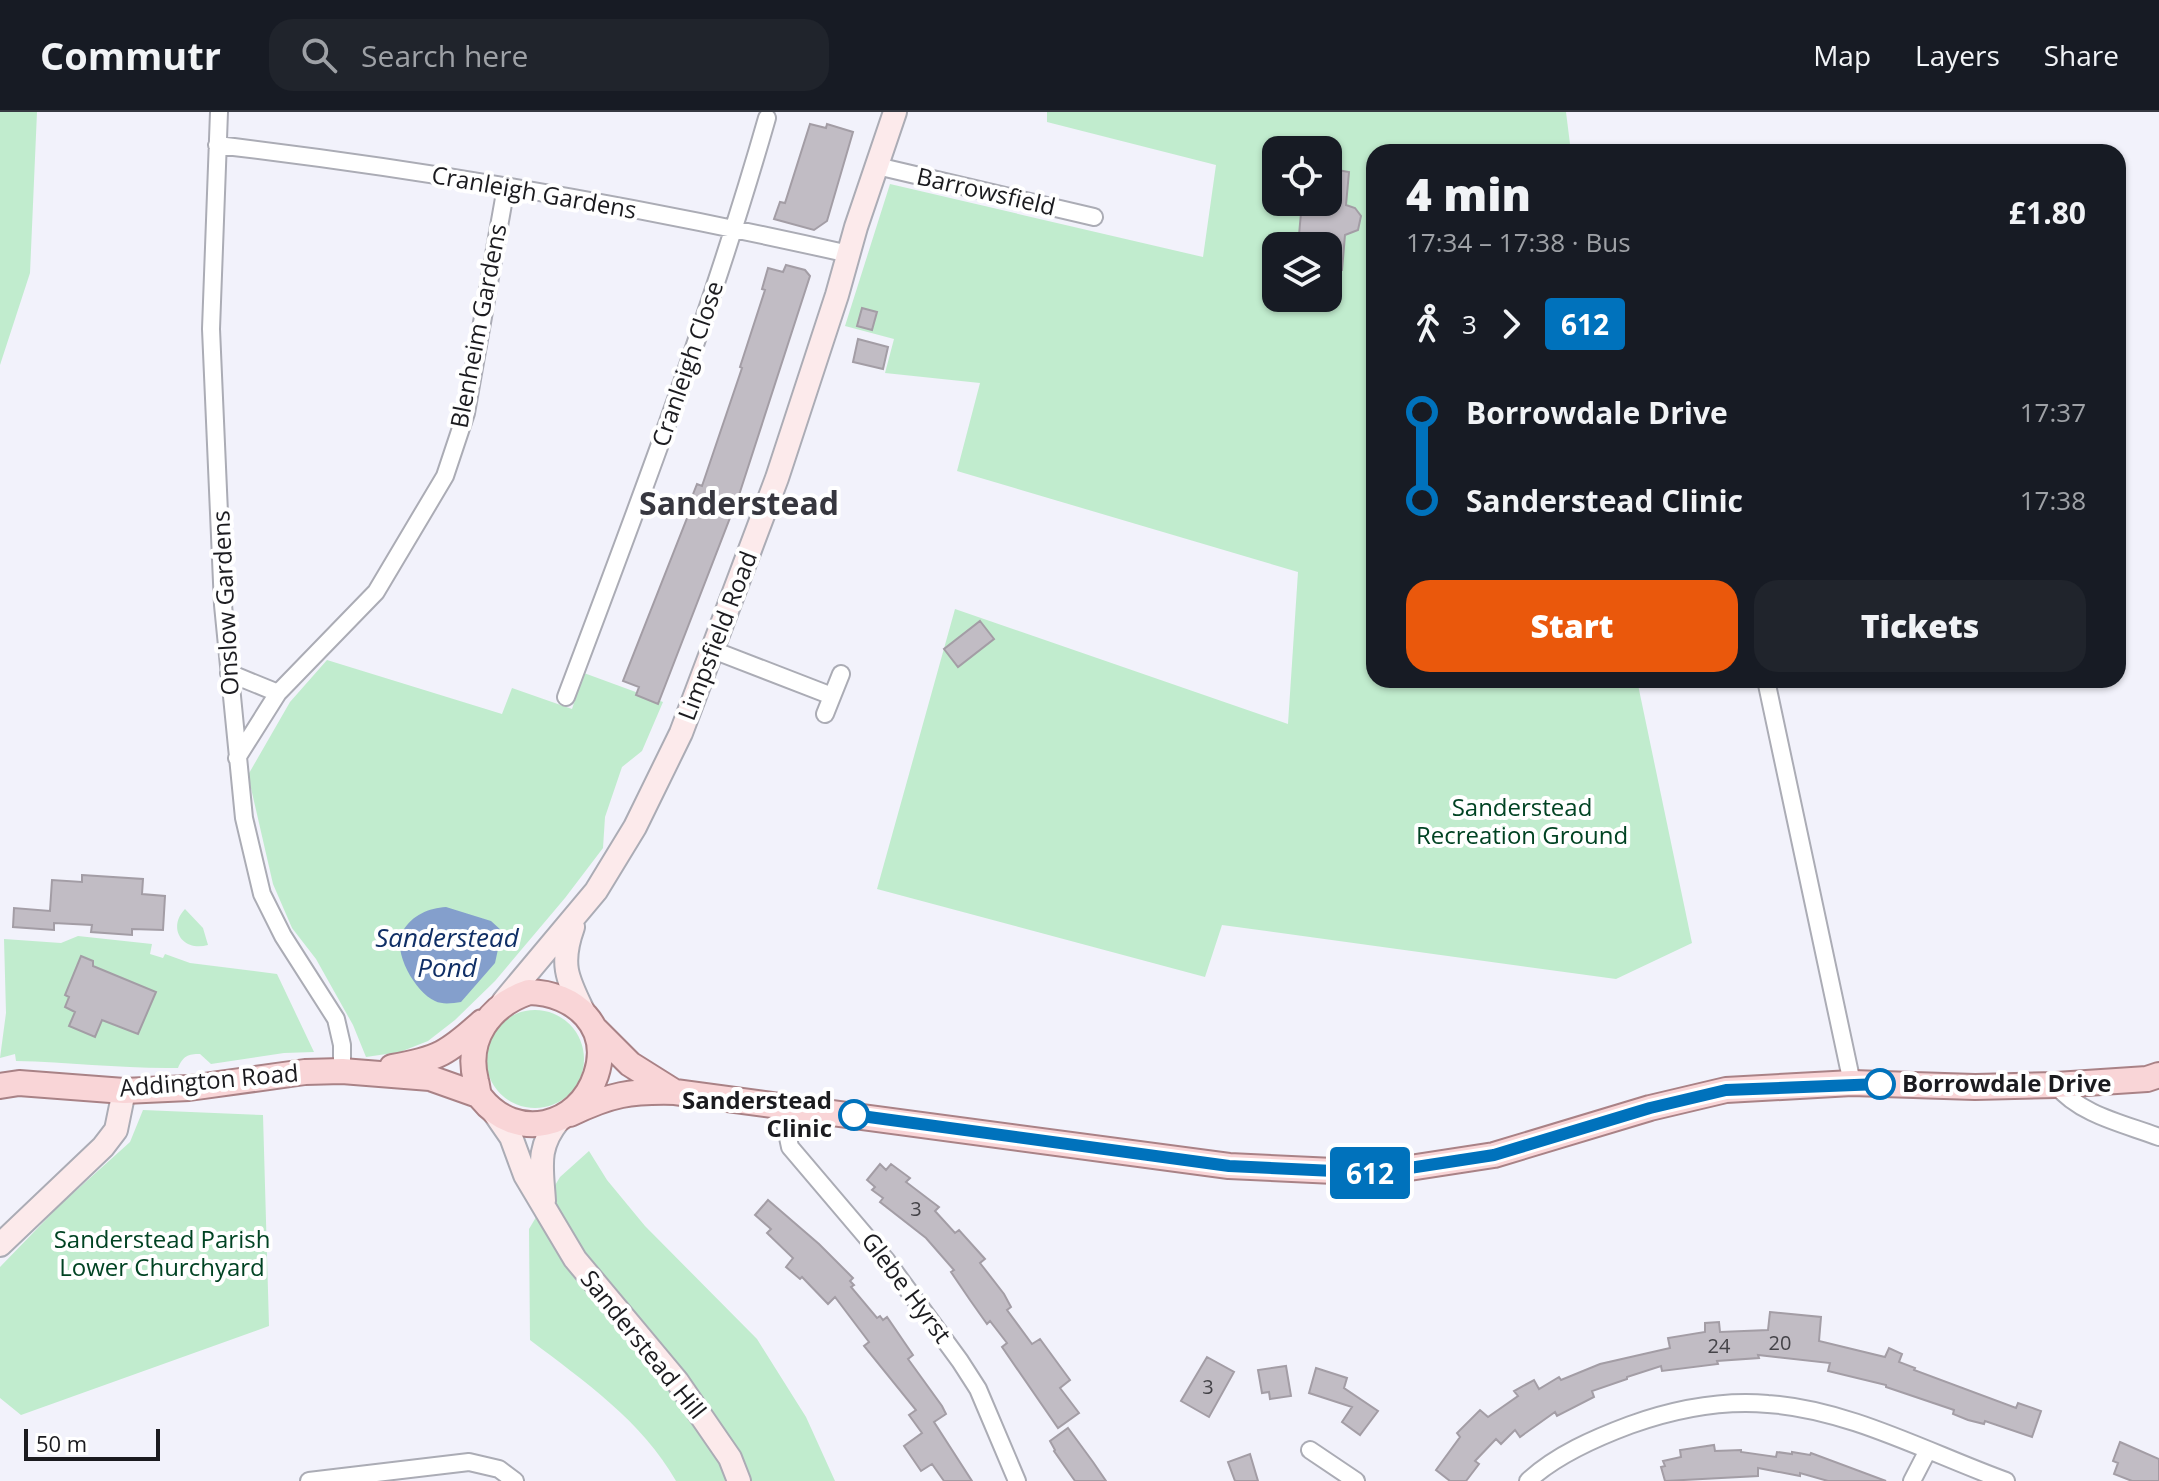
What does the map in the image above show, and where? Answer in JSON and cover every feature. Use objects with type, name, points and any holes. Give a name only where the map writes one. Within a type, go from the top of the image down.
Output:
[{"type":"main road","name":"Limpsfield Road","points":[[498,1007],[596,891],[657,784],[713,650],[777,478],[895,112]]},
{"type":"main road","name":"Limpsfield Road","points":[[577,914],[564,961],[567,979],[589,1021]]},
{"type":"main road","points":[[370,1072],[426,1060],[446,1052],[498,1007],[529,992],[543,992],[576,1005],[630,1064],[675,1092]]},
{"type":"main road","points":[[484,1101],[472,1065],[473,1055],[478,1038],[498,1007]]},
{"type":"main road","points":[[565,1117],[592,1087],[597,1071],[601,1049],[589,1021]]},
{"type":"main road","name":"Addington Road","points":[[0,1086],[19,1083],[124,1091],[189,1088],[305,1072],[370,1072]]},
{"type":"main road","points":[[370,1072],[430,1078],[484,1101],[513,1120],[527,1123],[565,1117],[602,1098],[623,1093],[675,1092],[1229,1166],[1377,1173],[1494,1155],[1650,1108],[1726,1090],[1852,1083],[1975,1087],[2056,1085],[2147,1079],[2159,1075]]},
{"type":"main road","points":[[0,1245],[116,1130],[124,1091]]},
{"type":"main road","name":"Sanderstead Hill","points":[[484,1101],[511,1137],[525,1175],[575,1259],[677,1381],[730,1458],[739,1481]]},
{"type":"main road","name":"Sanderstead Hill","points":[[545,1211],[541,1160],[543,1144],[565,1117]]},
{"type":"street","name":"Onslow Gardens","points":[[219,112],[211,329],[229,673],[244,818],[262,894],[283,936],[336,1019],[342,1045],[342,1071]]},
{"type":"street","name":"Cranleigh Close","points":[[566,697],[736,229],[767,118]]},
{"type":"street","name":"Cranleigh Gardens","points":[[217,145],[339,159],[506,187],[736,229],[849,254]]},
{"type":"street","name":"Barrowsfield","points":[[877,166],[1094,217]]},
{"type":"street","name":"Blenheim Gardens","points":[[237,758],[278,693],[376,592],[445,476],[466,413],[506,187]]},
{"type":"street","points":[[713,650],[832,696]]},
{"type":"street","points":[[229,673],[278,693]]},
{"type":"street","points":[[825,714],[841,674]]},
{"type":"street","points":[[1768,688],[1852,1083]]},
{"type":"street","points":[[2056,1085],[2067,1099],[2098,1115],[2159,1137]]},
{"type":"street","name":"Glebe Hyrst","points":[[788,1106],[786,1134],[790,1147],[886,1260],[960,1361],[978,1389],[1017,1481]]},
{"type":"street","points":[[1528,1481],[1563,1456],[1613,1431],[1658,1416],[1724,1405],[1768,1404],[1818,1412],[1862,1426],[2006,1481]]},
{"type":"street","points":[[1310,1450],[1356,1481]]},
{"type":"street","points":[[1912,1481],[1927,1452]]},
{"type":"street","points":[[309,1481],[469,1462],[499,1469],[515,1481]]},
{"type":"green space","points":[[0,112],[37,112],[30,273],[0,365]]},
{"type":"green space","name":"Sanderstead Recreation Ground","points":[[1047,112],[1566,112],[1570,144],[1366,144],[1366,688],[1639,688],[1692,943],[1616,979],[1222,925],[1205,977],[877,889],[955,609],[1288,724],[1298,572],[957,471],[980,383],[885,373],[894,339],[845,326],[890,184],[1203,257],[1216,165],[1047,122]]},
{"type":"green space","points":[[327,660],[502,714],[512,688],[572,709],[584,673],[663,702],[642,751],[622,767],[605,817],[603,848],[565,898],[495,981],[455,1020],[428,1041],[400,1052],[366,1057],[353,1025],[316,959],[292,928],[273,884],[248,775],[290,702]]},
{"type":"green space","points":[[185,909],[203,928],[208,945],[191,945],[180,937],[177,924]]},
{"type":"green space","points":[[78,936],[152,944],[150,954],[163,958],[165,954],[190,963],[277,974],[314,1052],[284,1053],[211,1064],[200,1054],[192,1054],[184,1058],[178,1068],[16,1061],[15,1054],[0,1058],[6,1013],[4,939],[61,943]]},
{"type":"green space","points":[[535,1010],[554,1014],[570,1024],[580,1040],[584,1059],[580,1078],[570,1094],[554,1104],[535,1108],[516,1104],[500,1094],[490,1078],[486,1059],[490,1040],[500,1024],[516,1014]]},
{"type":"green space","name":"Sanderstead Parish Lower Churchyard","points":[[143,1110],[263,1115],[269,1326],[21,1415],[0,1398],[0,1267],[60,1205],[130,1142]]},
{"type":"green space","points":[[589,1151],[607,1180],[645,1226],[757,1339],[806,1417],[835,1481],[676,1481],[662,1459],[629,1421],[530,1340],[529,1229],[560,1177]]},
{"type":"water","name":"Sanderstead Pond","points":[[446,907],[491,921],[502,931],[495,963],[461,1002],[441,1003],[428,997],[413,981],[400,949],[403,931],[411,921],[427,911]]},
{"type":"building","points":[[810,124],[826,128],[827,124],[853,132],[827,221],[814,230],[774,219],[780,202],[785,203]]},
{"type":"building","points":[[1342,171],[1349,172],[1346,205],[1355,208],[1361,216],[1358,230],[1345,235],[1342,270],[1342,232],[1299,232],[1301,216],[1342,216]]},
{"type":"building","points":[[786,265],[805,270],[810,276],[740,492],[658,704],[636,695],[639,687],[623,681],[691,508],[688,507],[697,484],[702,486],[742,368],[765,290],[762,289],[768,268],[783,272]]},
{"type":"building","points":[[862,308],[877,312],[872,330],[857,326]]},
{"type":"building","points":[[858,339],[888,347],[883,369],[853,362]]},
{"type":"building","points":[[980,621],[994,639],[958,667],[944,649]]},
{"type":"building","points":[[82,875],[143,879],[142,894],[165,896],[163,930],[132,929],[132,935],[91,932],[92,925],[54,923],[54,930],[13,927],[14,908],[50,911],[52,880],[82,882]]},
{"type":"building","points":[[81,956],[93,961],[93,966],[156,992],[138,1034],[102,1020],[95,1037],[69,1026],[75,1012],[65,1007],[69,997],[65,995]]},
{"type":"building","points":[[880,1164],[886,1170],[891,1164],[910,1178],[906,1182],[939,1207],[935,1211],[955,1233],[959,1230],[985,1259],[980,1263],[1004,1294],[1011,1307],[1007,1310],[1032,1344],[1040,1339],[1070,1380],[1060,1388],[1079,1413],[1058,1428],[1002,1347],[1007,1343],[990,1321],[987,1324],[951,1272],[954,1270],[926,1238],[880,1202],[883,1198],[872,1190],[875,1187],[867,1180]]},
{"type":"building","points":[[768,1200],[853,1278],[850,1281],[854,1285],[851,1287],[877,1318],[880,1316],[883,1320],[887,1317],[913,1355],[908,1359],[942,1406],[946,1414],[934,1422],[972,1481],[944,1481],[932,1464],[921,1471],[904,1446],[922,1433],[909,1415],[916,1410],[864,1346],[869,1342],[835,1297],[828,1304],[802,1277],[800,1279],[786,1267],[793,1258],[767,1233],[771,1229],[755,1215]]},
{"type":"building","points":[[1770,1312],[1821,1317],[1819,1341],[1885,1357],[1889,1348],[1902,1354],[1899,1362],[1914,1370],[2016,1408],[2018,1403],[2041,1411],[2032,1437],[1985,1421],[1984,1424],[1968,1420],[1953,1414],[1954,1410],[1886,1385],[1828,1371],[1830,1363],[1758,1355],[1759,1358],[1717,1361],[1718,1364],[1662,1371],[1661,1366],[1627,1377],[1592,1391],[1594,1397],[1557,1416],[1555,1412],[1520,1437],[1515,1430],[1501,1444],[1496,1439],[1475,1461],[1479,1464],[1466,1481],[1450,1481],[1436,1470],[1460,1437],[1457,1433],[1480,1410],[1488,1417],[1518,1396],[1514,1391],[1534,1380],[1539,1389],[1559,1377],[1561,1380],[1600,1364],[1670,1348],[1668,1338],[1705,1332],[1705,1323],[1719,1322],[1720,1332],[1768,1330]]},
{"type":"building","points":[[1207,1357],[1234,1372],[1209,1417],[1181,1401]]},
{"type":"building","points":[[1286,1366],[1291,1396],[1270,1399],[1269,1392],[1262,1393],[1258,1370]]},
{"type":"building","points":[[1316,1368],[1347,1378],[1344,1388],[1378,1411],[1360,1435],[1342,1422],[1352,1407],[1309,1393]]},
{"type":"building","points":[[1068,1428],[1106,1481],[1075,1481],[1050,1441]]},
{"type":"building","points":[[2120,1442],[2159,1459],[2159,1481],[2132,1481],[2114,1474],[2118,1463],[2113,1461]]},
{"type":"building","points":[[1714,1445],[1715,1451],[1741,1450],[1776,1457],[1777,1452],[1811,1453],[1886,1481],[1828,1481],[1800,1473],[1800,1476],[1758,1468],[1758,1476],[1665,1481],[1661,1467],[1665,1466],[1663,1461],[1681,1457],[1680,1450]]},
{"type":"building","points":[[1250,1454],[1258,1481],[1235,1481],[1228,1462]]},
{"type":"bus line","name":"612","points":[[854,1115],[1229,1166],[1377,1173],[1494,1155],[1650,1108],[1726,1090],[1880,1084]]},
{"type":"place","name":"Borrowdale Drive","points":[[1880,1084]]},
{"type":"place","name":"Sanderstead Clinic","points":[[854,1115]]},
{"type":"district","name":"Sanderstead","points":[[739,504]]}]
